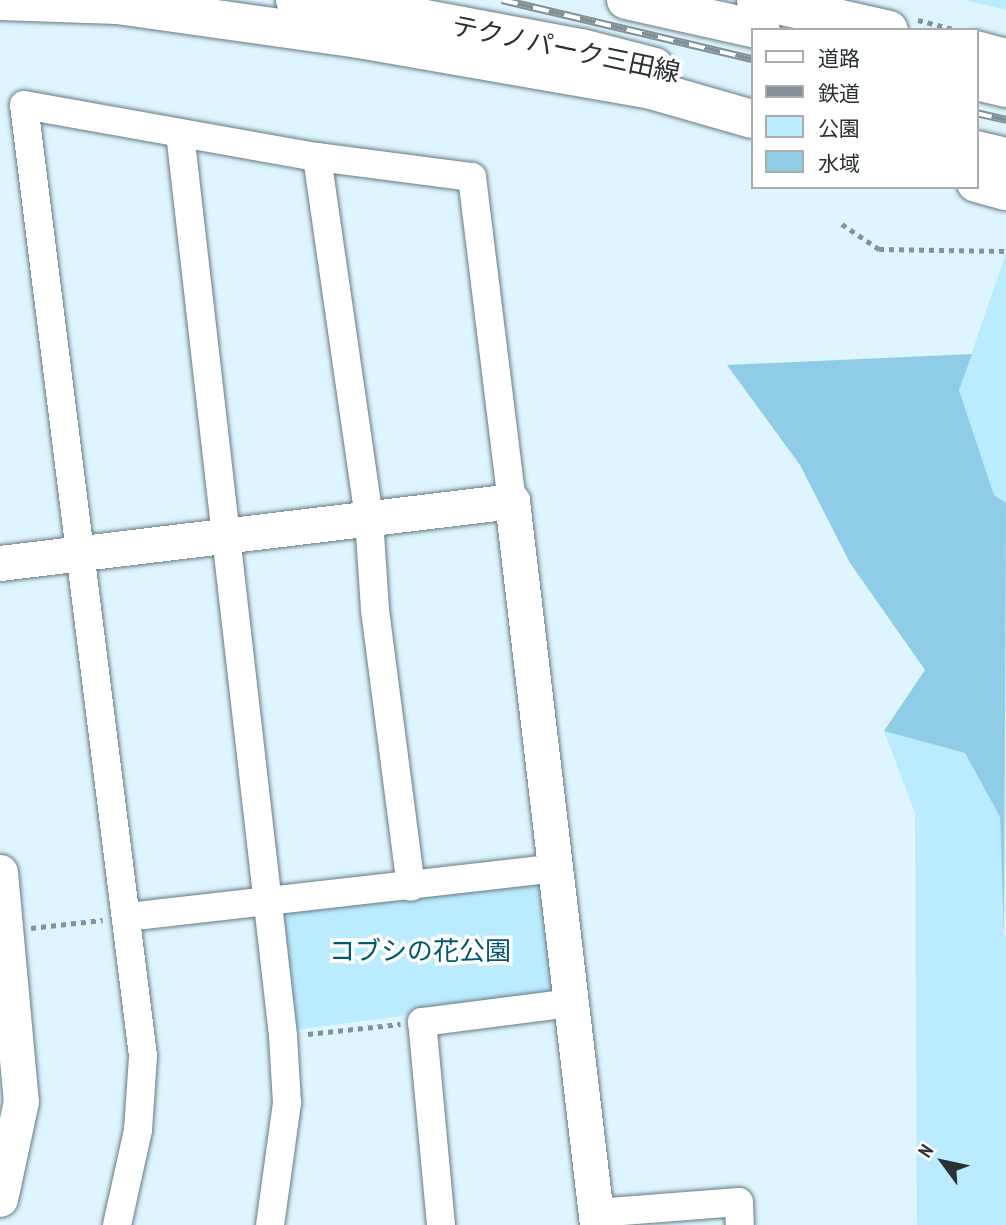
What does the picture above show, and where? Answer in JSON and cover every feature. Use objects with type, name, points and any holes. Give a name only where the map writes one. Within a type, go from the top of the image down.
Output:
[{"type":"main road","name":"テクノパーク三田線","points":[[295,0],[356,6],[581,48],[750,91]]},
{"type":"main road","points":[[626,0],[752,28]]},
{"type":"main road","points":[[756,0],[880,28]]},
{"type":"main road","points":[[0,1],[117,5],[359,38],[651,90],[750,118]]},
{"type":"main road","points":[[978,51],[1006,58]]},
{"type":"main road","points":[[978,66],[1006,71]]},
{"type":"main road","points":[[978,81],[1006,88]]},
{"type":"main road","points":[[978,150],[1006,157]]},
{"type":"main road","points":[[978,184],[1006,191]]},
{"type":"street","points":[[117,1225],[138,1130],[143,1056],[24,105],[317,157],[472,177],[558,869],[570,1003],[596,1219],[739,1202],[740,1225]]},
{"type":"street","points":[[180,133],[283,1036],[287,1103],[270,1225]]},
{"type":"street","points":[[317,157],[369,519],[375,610],[411,887]]},
{"type":"street","points":[[0,563],[512,501]]},
{"type":"street","points":[[127,917],[558,869]]},
{"type":"street","points":[[0,872],[21,1101],[0,1199]]},
{"type":"street","points":[[441,1225],[422,1022],[570,1003]]},
{"type":"path","points":[[842,224],[879,249],[1006,251]]},
{"type":"path","points":[[6,931],[127,917]]},
{"type":"path","points":[[283,1036],[422,1022]]},
{"type":"green space","points":[[964,0],[1006,0],[1006,10]]},
{"type":"green space","points":[[1006,253],[1006,503],[994,495],[959,390]]},
{"type":"green space","points":[[884,731],[965,753],[1000,817],[1004,937],[1006,933],[1006,1225],[917,1225],[915,813]]},
{"type":"green space","name":"コブシの花公園","points":[[547,872],[562,995],[294,1030],[278,907]]},
{"type":"water","points":[[972,354],[959,390],[994,495],[1006,503],[1004,939],[1000,817],[965,753],[884,731],[925,670],[850,563],[800,465],[727,365]]},
{"type":"railway","points":[[502,0],[750,59]]},
{"type":"railway","points":[[978,113],[1006,120]]}]
